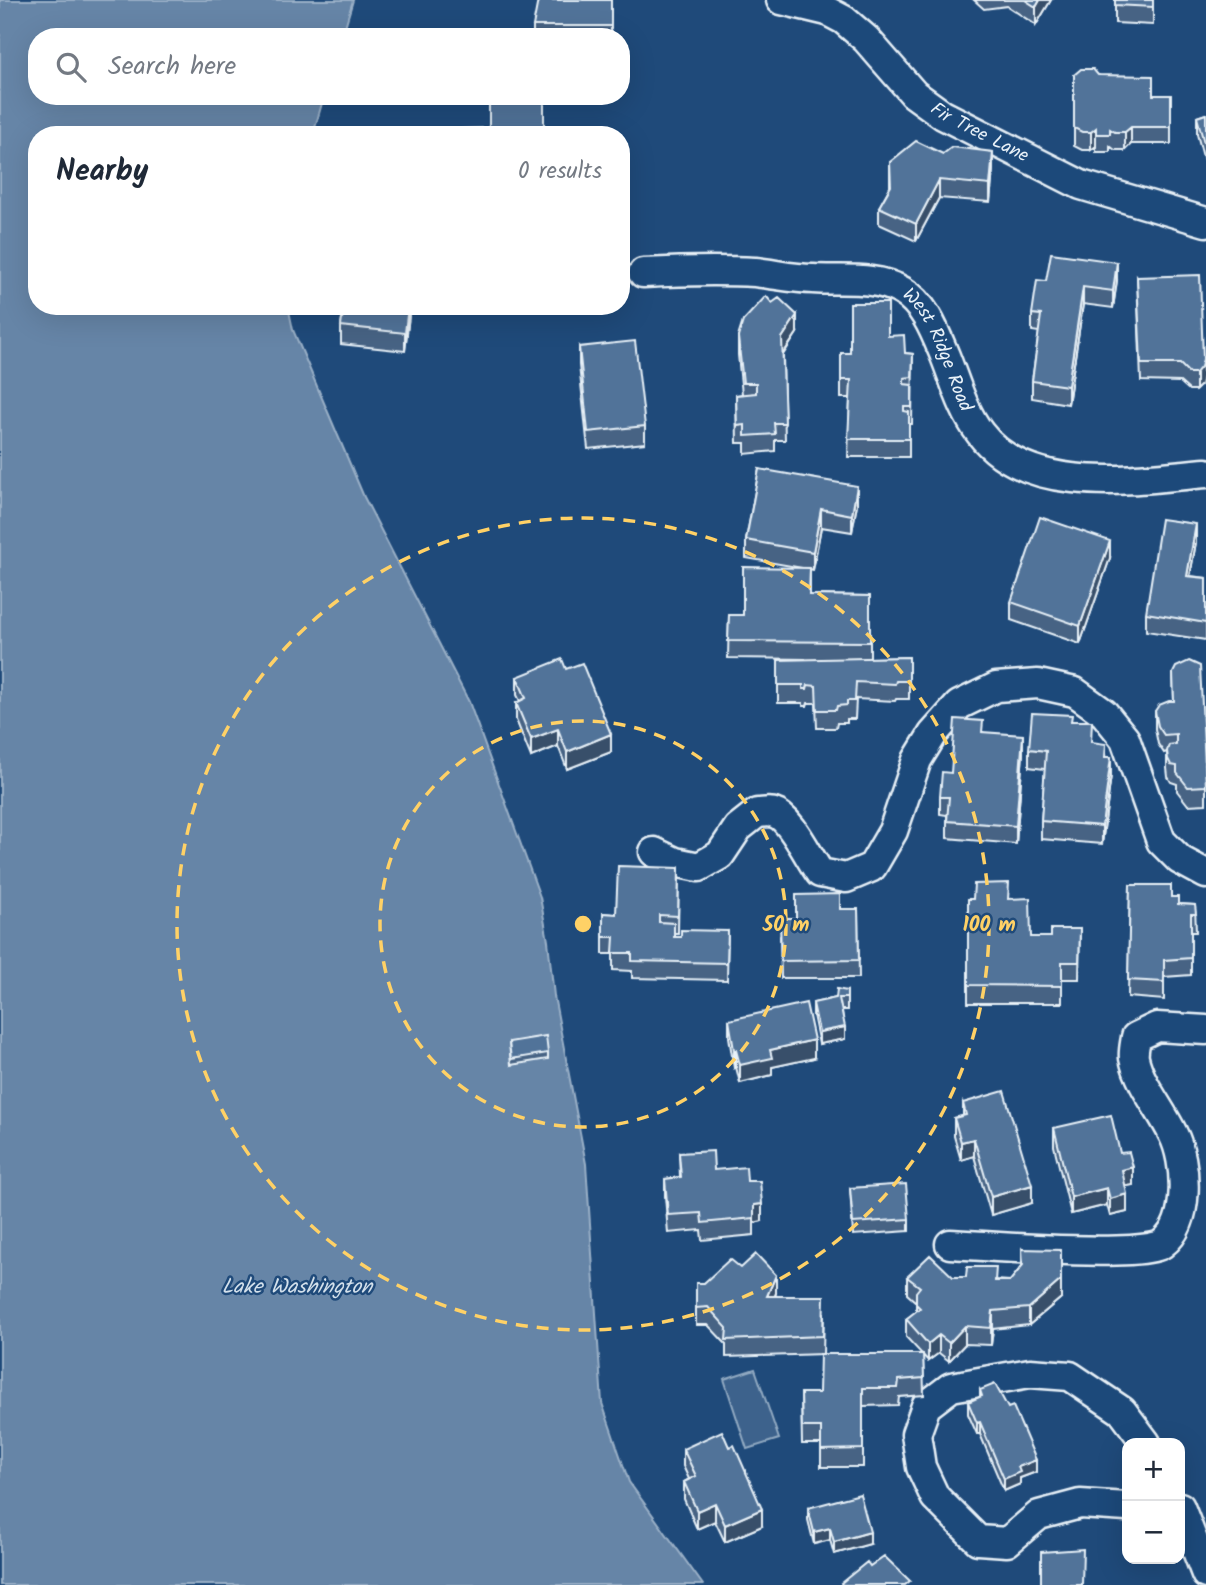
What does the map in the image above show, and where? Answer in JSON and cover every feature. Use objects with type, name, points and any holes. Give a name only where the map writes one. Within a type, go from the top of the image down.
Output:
[{"type":"street","name":"Fir Tree Lane","points":[[781,0],[827,11],[844,20],[866,39],[914,94],[943,115],[1081,185],[1206,222]]},
{"type":"street","name":"West Ridge Road","points":[[643,273],[713,270],[810,279],[872,280],[888,284],[917,302],[934,330],[966,409],[980,433],[995,449],[1017,464],[1056,476],[1082,479],[1124,480],[1206,473]]},
{"type":"street","points":[[654,852],[675,862],[699,867],[720,855],[738,828],[757,813],[775,813],[791,826],[820,873],[846,878],[872,867],[893,831],[917,760],[933,734],[959,705],[996,687],[1038,684],[1075,692],[1104,713],[1125,739],[1161,841],[1180,860],[1206,874]]},
{"type":"street","points":[[950,1244],[1141,1250],[1162,1244],[1172,1231],[1183,1205],[1185,1179],[1175,1137],[1138,1072],[1133,1056],[1136,1037],[1157,1027],[1206,1030]]},
{"type":"street","points":[[1122,1507],[1080,1504],[1039,1515],[1007,1542],[978,1540],[935,1497],[921,1467],[916,1434],[926,1406],[951,1387],[1030,1373],[1070,1376],[1122,1411],[1142,1438]]},
{"type":"street","points":[[1185,1526],[1206,1574]]},
{"type":"shaded area","points":[[755,1369],[779,1439],[747,1449],[724,1379]]},
{"type":"water","name":"Lake Washington","points":[[0,0],[353,0],[345,28],[28,28],[28,105],[321,105],[316,126],[28,126],[28,315],[290,315],[293,330],[364,497],[469,702],[540,897],[554,996],[586,1164],[602,1403],[629,1482],[703,1585],[0,1585]]},
{"type":"building","points":[[538,0],[611,0],[611,26],[533,26]]},
{"type":"building","points":[[1025,0],[1040,0],[1036,7]]},
{"type":"building","points":[[1115,0],[1153,0],[1153,7],[1115,5]]},
{"type":"building","points":[[1081,69],[1093,69],[1098,75],[1153,76],[1153,95],[1171,95],[1171,127],[1131,127],[1125,132],[1110,129],[1110,134],[1096,134],[1096,128],[1091,132],[1082,132],[1074,128],[1074,75]]},
{"type":"building","points":[[489,105],[544,105],[544,126],[489,126]]},
{"type":"building","points":[[1206,114],[1206,150],[1197,117]]},
{"type":"building","points":[[916,141],[943,154],[952,147],[993,152],[990,185],[939,180],[916,224],[879,207],[891,186],[890,162]]},
{"type":"building","points":[[1051,253],[1117,262],[1113,291],[1083,287],[1068,386],[1032,381],[1041,315],[1032,314],[1037,280],[1046,281]]},
{"type":"building","points":[[1200,275],[1201,367],[1196,373],[1189,373],[1180,364],[1141,364],[1137,277]]},
{"type":"building","points":[[766,296],[772,303],[779,298],[797,315],[782,338],[785,423],[774,423],[775,434],[745,436],[745,425],[737,426],[736,395],[756,393],[756,383],[743,383],[738,337],[743,321]]},
{"type":"building","points":[[850,303],[888,303],[888,336],[904,335],[905,353],[913,354],[912,377],[904,378],[904,384],[912,385],[912,407],[904,407],[904,411],[909,412],[909,439],[848,439],[851,380],[841,380],[841,353],[850,353]]},
{"type":"building","points":[[343,315],[407,315],[405,333],[341,326]]},
{"type":"building","points":[[635,341],[645,426],[588,432],[579,347]]},
{"type":"building","points":[[759,469],[857,486],[852,515],[821,509],[813,552],[746,540]]},
{"type":"building","points":[[1040,517],[1110,541],[1080,626],[1011,602]]},
{"type":"building","points":[[1161,519],[1196,524],[1187,576],[1206,578],[1206,623],[1146,613]]},
{"type":"building","points":[[743,567],[810,568],[809,595],[870,596],[870,642],[728,641],[729,615],[743,615]]},
{"type":"building","points":[[909,657],[909,681],[896,681],[895,684],[856,682],[855,701],[847,701],[847,705],[837,706],[836,710],[817,710],[816,686],[808,685],[807,689],[803,689],[803,685],[778,685],[778,660]]},
{"type":"building","points":[[562,659],[566,669],[582,663],[611,734],[567,752],[558,729],[531,739],[516,703],[526,698],[517,677]]},
{"type":"building","points":[[1189,661],[1200,666],[1206,786],[1188,787],[1177,773],[1177,766],[1171,765],[1167,751],[1169,745],[1176,744],[1176,734],[1164,735],[1158,726],[1155,711],[1159,705],[1174,701],[1173,673],[1176,667]]},
{"type":"building","points":[[1032,713],[1072,715],[1071,721],[1092,721],[1091,742],[1106,744],[1105,757],[1111,757],[1102,826],[1041,821],[1046,751],[1029,749]]},
{"type":"building","points":[[955,719],[983,721],[982,732],[1023,735],[1016,826],[947,821],[949,797],[940,797],[942,772],[951,773]]},
{"type":"building","points":[[618,866],[679,868],[678,916],[659,915],[659,922],[674,923],[674,937],[681,937],[681,930],[728,931],[727,963],[632,961],[632,953],[613,953],[614,937],[603,937],[603,913],[616,914]]},
{"type":"building","points":[[1009,883],[1008,899],[1030,898],[1031,937],[1051,937],[1051,929],[1080,929],[1079,962],[1062,962],[1062,986],[968,985],[968,899],[973,899],[974,884]]},
{"type":"building","points":[[1130,885],[1171,885],[1171,897],[1178,897],[1178,904],[1195,905],[1196,914],[1191,914],[1191,958],[1164,960],[1164,982],[1128,980]]},
{"type":"building","points":[[840,894],[840,909],[858,909],[859,960],[781,961],[780,918],[796,918],[796,895]]},
{"type":"building","points":[[837,989],[847,991],[847,998],[839,998],[845,1027],[819,1032],[813,1003],[836,998]]},
{"type":"building","points":[[806,1003],[814,1040],[770,1050],[772,1058],[740,1065],[734,1050],[729,1020]]},
{"type":"building","points":[[546,1036],[548,1053],[511,1059],[509,1042]]},
{"type":"building","points":[[1004,1091],[1032,1185],[991,1197],[974,1139],[961,1142],[954,1118],[966,1115],[963,1103]]},
{"type":"building","points":[[1111,1115],[1120,1153],[1129,1152],[1133,1167],[1122,1170],[1127,1194],[1110,1199],[1107,1188],[1071,1197],[1054,1128]]},
{"type":"building","points":[[713,1151],[714,1170],[746,1167],[747,1181],[760,1181],[762,1204],[754,1205],[754,1218],[702,1223],[701,1213],[668,1215],[665,1179],[681,1177],[679,1153]]},
{"type":"building","points":[[906,1184],[909,1219],[853,1223],[850,1188]]},
{"type":"building","points":[[1022,1249],[1061,1250],[1061,1280],[1029,1308],[993,1311],[991,1328],[965,1326],[949,1343],[939,1335],[928,1344],[906,1319],[920,1308],[916,1304],[916,1292],[920,1287],[907,1277],[930,1255],[953,1277],[966,1277],[967,1267],[996,1267],[995,1281],[1010,1281],[1023,1265]]},
{"type":"building","points":[[756,1254],[776,1275],[767,1296],[824,1296],[823,1336],[726,1340],[727,1328],[708,1307],[696,1308],[696,1283],[704,1283],[730,1259],[741,1268]]},
{"type":"building","points":[[820,1354],[923,1354],[924,1378],[899,1380],[898,1388],[863,1388],[863,1449],[821,1450],[821,1427],[802,1427],[801,1393],[819,1393]]},
{"type":"building","points":[[995,1384],[1008,1408],[1013,1406],[1036,1460],[1018,1467],[1020,1472],[1004,1479],[980,1422],[977,1423],[968,1402],[982,1396],[980,1390]]},
{"type":"building","points":[[722,1431],[729,1447],[734,1445],[762,1509],[725,1525],[715,1503],[697,1511],[684,1482],[696,1476],[683,1449]]},
{"type":"building","points":[[860,1494],[870,1532],[834,1542],[830,1528],[814,1532],[808,1508]]},
{"type":"building","points":[[1083,1549],[1082,1585],[1041,1585],[1041,1552]]},
{"type":"building","points":[[884,1556],[910,1581],[905,1585],[842,1585],[841,1583],[867,1562],[870,1566]]}]
